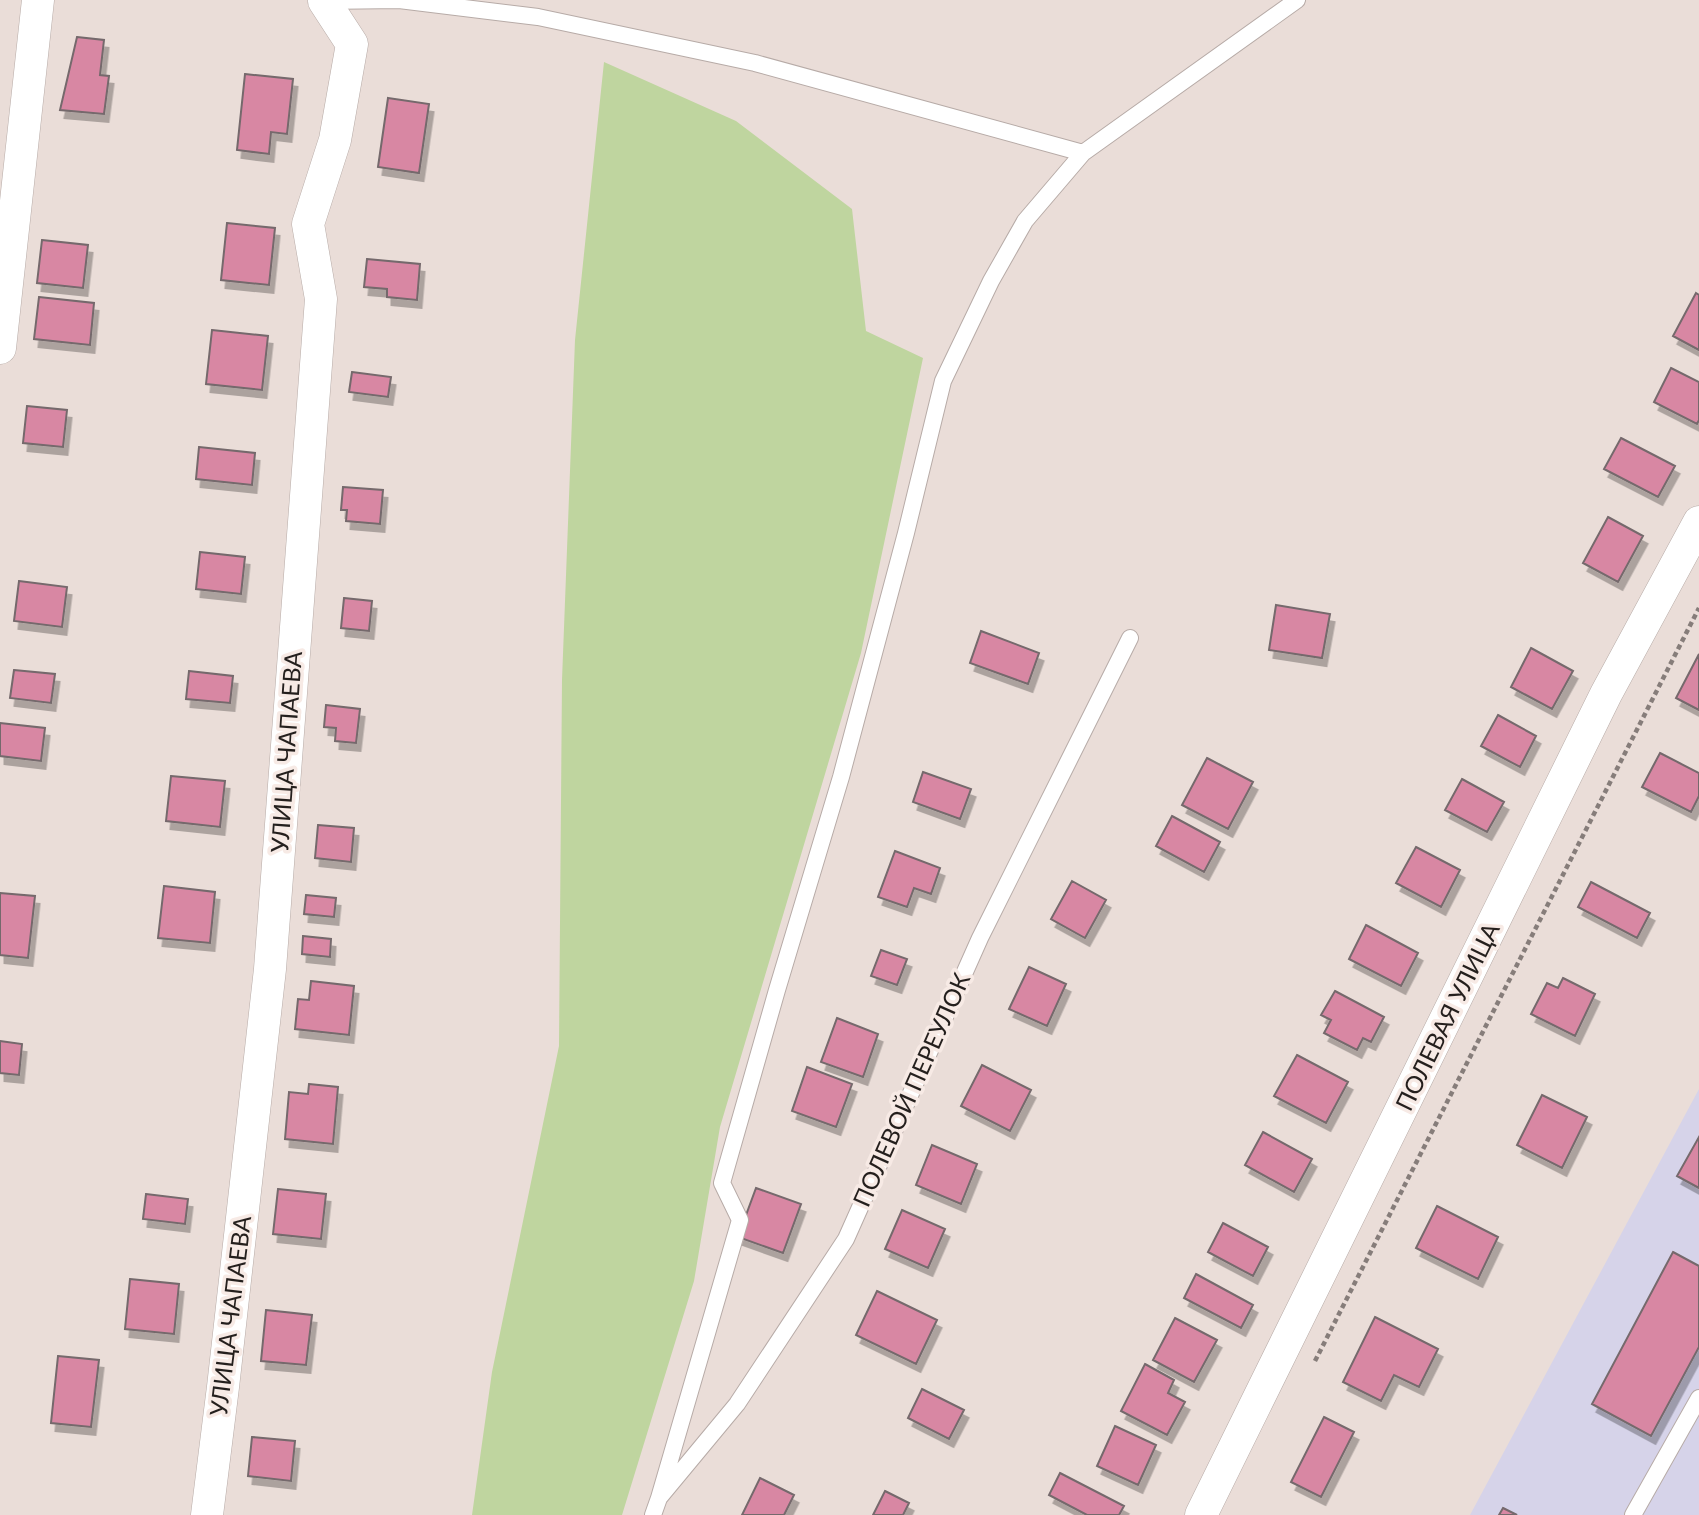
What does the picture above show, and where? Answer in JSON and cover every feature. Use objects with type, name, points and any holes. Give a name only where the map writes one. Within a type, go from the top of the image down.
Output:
[{"type":"street","points":[[0,348],[38,0]]},
{"type":"street","name":"УЛИЦА ЧАПАЕВА","points":[[206,1515],[228,1346],[274,914],[321,299],[308,224],[335,140],[352,44],[322,0]]},
{"type":"street","name":"ПОЛЕВАЯ УЛИЦА","points":[[1201,1515],[1606,694],[1699,522]]},
{"type":"lane","points":[[322,0],[399,0],[538,17],[755,63],[1083,153]]},
{"type":"lane","points":[[538,17],[540,0]]},
{"type":"lane","points":[[659,1498],[740,1220],[722,1183],[841,777],[943,381],[991,281],[1026,221],[1083,153],[1297,0]]},
{"type":"lane","name":"ПОЛЕВОЙ ПЕРЕУЛОК","points":[[653,1515],[659,1498],[737,1404],[846,1239],[980,938],[1130,638]]},
{"type":"lane","points":[[1633,1515],[1699,1398]]},
{"type":"path","points":[[1312,1367],[1699,608]]},
{"type":"shaded area","points":[[1699,1089],[1699,1515],[1470,1515]]},
{"type":"green space","points":[[604,62],[736,121],[852,209],[866,331],[923,358],[861,653],[720,1127],[694,1281],[622,1515],[472,1515],[492,1372],[559,1046],[562,680],[575,340]]},
{"type":"building","points":[[77,37],[104,40],[100,75],[109,76],[104,114],[60,110]]},
{"type":"building","points":[[245,74],[293,79],[287,134],[271,132],[269,154],[237,150]]},
{"type":"building","points":[[388,98],[429,104],[419,173],[378,167]]},
{"type":"building","points":[[227,223],[275,228],[269,285],[221,280]]},
{"type":"building","points":[[42,240],[88,245],[83,288],[37,283]]},
{"type":"building","points":[[367,259],[420,264],[417,300],[387,297],[387,289],[364,287]]},
{"type":"building","points":[[1696,293],[1699,295],[1699,350],[1673,336]]},
{"type":"building","points":[[39,297],[94,303],[90,345],[34,339]]},
{"type":"building","points":[[212,330],[268,336],[262,390],[206,384]]},
{"type":"building","points":[[1671,368],[1699,382],[1697,424],[1654,402]]},
{"type":"building","points":[[352,372],[391,377],[388,397],[349,392]]},
{"type":"building","points":[[27,406],[67,410],[63,447],[23,443]]},
{"type":"building","points":[[1621,438],[1675,466],[1658,497],[1604,469]]},
{"type":"building","points":[[199,447],[255,453],[252,485],[196,479]]},
{"type":"building","points":[[343,487],[383,490],[380,524],[346,521],[347,510],[341,510]]},
{"type":"building","points":[[1608,517],[1643,536],[1618,582],[1583,563]]},
{"type":"building","points":[[200,552],[245,557],[241,594],[196,589]]},
{"type":"building","points":[[19,581],[67,587],[62,627],[14,621]]},
{"type":"building","points":[[344,598],[372,601],[369,631],[341,628]]},
{"type":"building","points":[[1276,605],[1330,614],[1322,658],[1269,650]]},
{"type":"building","points":[[981,631],[1039,653],[1028,684],[970,663]]},
{"type":"building","points":[[1531,648],[1573,671],[1552,709],[1511,687]]},
{"type":"building","points":[[1699,654],[1699,710],[1676,698]]},
{"type":"building","points":[[14,670],[55,674],[51,703],[10,698]]},
{"type":"building","points":[[189,671],[233,676],[230,703],[186,699]]},
{"type":"building","points":[[326,705],[360,709],[356,743],[335,741],[336,728],[324,727]]},
{"type":"building","points":[[1498,715],[1536,736],[1520,767],[1481,746]]},
{"type":"building","points":[[0,723],[45,728],[41,761],[0,756]]},
{"type":"building","points":[[1660,753],[1699,773],[1699,796],[1691,812],[1642,787]]},
{"type":"building","points":[[1207,758],[1253,782],[1228,829],[1182,805]]},
{"type":"building","points":[[923,772],[971,789],[960,819],[913,802]]},
{"type":"building","points":[[171,776],[225,781],[220,827],[166,821]]},
{"type":"building","points":[[1462,779],[1504,802],[1487,832],[1445,810]]},
{"type":"building","points":[[1172,816],[1220,842],[1204,872],[1156,846]]},
{"type":"building","points":[[318,825],[354,828],[351,862],[315,858]]},
{"type":"building","points":[[1416,847],[1460,870],[1441,907],[1396,883]]},
{"type":"building","points":[[895,851],[940,868],[931,894],[914,888],[907,907],[878,897]]},
{"type":"building","points":[[1072,881],[1106,900],[1085,938],[1051,919]]},
{"type":"building","points":[[1591,882],[1650,913],[1637,938],[1578,907]]},
{"type":"building","points":[[164,886],[215,892],[210,943],[158,938]]},
{"type":"building","points":[[0,893],[35,896],[28,958],[0,955]]},
{"type":"building","points":[[306,895],[336,898],[334,917],[304,914]]},
{"type":"building","points":[[1366,925],[1418,953],[1401,986],[1349,959]]},
{"type":"building","points":[[303,936],[331,939],[330,957],[302,954]]},
{"type":"building","points":[[881,950],[907,959],[897,985],[871,976]]},
{"type":"building","points":[[1029,967],[1066,984],[1047,1026],[1009,1009]]},
{"type":"building","points":[[1563,978],[1595,994],[1575,1036],[1531,1014],[1547,983],[1558,988]]},
{"type":"building","points":[[311,981],[354,986],[349,1035],[295,1029],[298,999],[309,1000]]},
{"type":"building","points":[[1335,991],[1384,1017],[1371,1042],[1363,1038],[1357,1050],[1324,1033],[1331,1020],[1321,1015]]},
{"type":"building","points":[[837,1018],[878,1034],[863,1077],[821,1062]]},
{"type":"building","points":[[0,1041],[22,1044],[19,1075],[0,1073]]},
{"type":"building","points":[[1297,1055],[1348,1082],[1326,1123],[1274,1096]]},
{"type":"building","points":[[982,1065],[1031,1090],[1010,1131],[961,1106]]},
{"type":"building","points":[[807,1067],[852,1084],[836,1127],[792,1111]]},
{"type":"building","points":[[309,1084],[338,1087],[333,1144],[285,1139],[289,1092],[308,1094]]},
{"type":"building","points":[[1542,1095],[1587,1117],[1562,1168],[1517,1145]]},
{"type":"building","points":[[1263,1132],[1312,1159],[1294,1192],[1245,1165]]},
{"type":"building","points":[[1699,1137],[1699,1188],[1677,1176]]},
{"type":"building","points":[[932,1145],[977,1164],[961,1204],[916,1185]]},
{"type":"building","points":[[756,1188],[801,1204],[783,1253],[738,1237]]},
{"type":"building","points":[[278,1189],[326,1194],[321,1239],[273,1234]]},
{"type":"building","points":[[146,1194],[188,1199],[185,1224],[143,1219]]},
{"type":"building","points":[[1437,1206],[1498,1237],[1478,1279],[1416,1248]]},
{"type":"building","points":[[902,1210],[945,1229],[928,1268],[885,1249]]},
{"type":"building","points":[[1223,1223],[1268,1247],[1253,1276],[1208,1252]]},
{"type":"building","points":[[1673,1252],[1699,1266],[1699,1347],[1651,1436],[1592,1404]]},
{"type":"building","points":[[1196,1274],[1253,1305],[1241,1328],[1184,1298]]},
{"type":"building","points":[[130,1279],[179,1284],[174,1334],[125,1329]]},
{"type":"building","points":[[877,1291],[937,1320],[916,1364],[856,1335]]},
{"type":"building","points":[[266,1310],[312,1315],[306,1365],[261,1361]]},
{"type":"building","points":[[1375,1317],[1438,1349],[1419,1387],[1394,1375],[1381,1401],[1343,1382]]},
{"type":"building","points":[[1175,1318],[1217,1340],[1194,1382],[1153,1360]]},
{"type":"building","points":[[58,1356],[99,1360],[91,1427],[51,1423]]},
{"type":"building","points":[[1145,1364],[1174,1380],[1168,1393],[1185,1402],[1167,1435],[1121,1411]]},
{"type":"building","points":[[922,1389],[964,1410],[949,1439],[908,1418]]},
{"type":"building","points":[[1324,1417],[1354,1432],[1321,1497],[1291,1482]]},
{"type":"building","points":[[1115,1426],[1156,1445],[1138,1485],[1097,1466]]},
{"type":"building","points":[[252,1437],[295,1441],[291,1481],[248,1476]]},
{"type":"building","points":[[1060,1473],[1124,1506],[1119,1515],[1087,1515],[1049,1495]]},
{"type":"building","points":[[760,1478],[794,1495],[784,1515],[742,1515]]},
{"type":"building","points":[[885,1491],[909,1503],[903,1515],[873,1515]]},
{"type":"building","points":[[1503,1508],[1517,1515],[1499,1515]]}]
